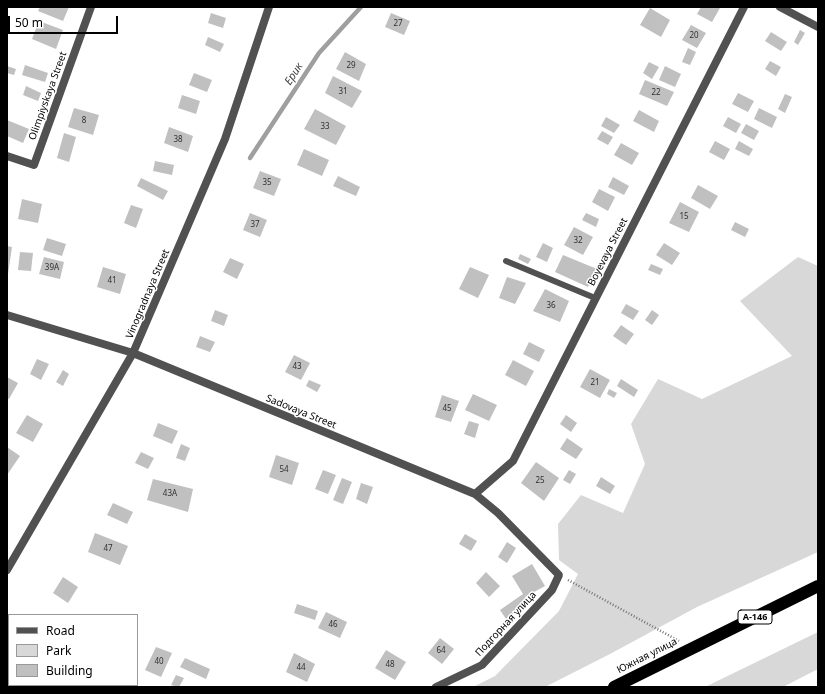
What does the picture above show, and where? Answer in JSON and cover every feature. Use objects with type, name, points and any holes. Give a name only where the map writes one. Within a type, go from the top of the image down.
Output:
[{"type":"highway","name":"А-146","points":[[692,647],[818,586]]},
{"type":"highway","name":"Южная улица","points":[[614,687],[692,647]]},
{"type":"street","name":"Olimpiyskaya Street","points":[[7,156],[34,165],[91,7]]},
{"type":"street","name":"Vinogradnaya Street","points":[[7,570],[133,354],[225,139],[269,7]]},
{"type":"street","name":"Boyevaya Street","points":[[475,494],[513,461],[744,7]]},
{"type":"street","points":[[780,7],[818,27]]},
{"type":"street","name":"Sadovaya Street","points":[[7,315],[133,354],[475,494],[498,513],[559,575]]},
{"type":"street","name":"Подгорная улица","points":[[436,687],[482,665],[552,590],[559,575]]},
{"type":"lane","points":[[506,261],[595,298]]},
{"type":"path","points":[[559,575],[692,647]]},
{"type":"green space","points":[[798,257],[818,266],[818,552],[697,607],[545,687],[473,687],[495,676],[559,611],[578,574],[559,560],[558,524],[581,495],[623,513],[645,464],[631,424],[658,379],[702,399],[792,356],[740,301]]},
{"type":"green space","points":[[818,632],[818,669],[783,687],[705,687]]},
{"type":"building","points":[[40,7],[69,7],[63,21],[38,11]]},
{"type":"building","points":[[701,7],[720,8],[712,22],[697,14]]},
{"type":"building","points":[[650,8],[670,20],[661,37],[640,25]]},
{"type":"building","points":[[211,13],[226,18],[223,28],[208,23]]},
{"type":"building","points":[[391,13],[410,21],[404,35],[385,27]]},
{"type":"building","points":[[39,21],[63,30],[56,49],[32,39]]},
{"type":"building","points":[[691,25],[706,33],[697,48],[682,40]]},
{"type":"building","points":[[800,30],[805,33],[798,45],[794,42]]},
{"type":"building","points":[[771,32],[787,42],[781,51],[765,41]]},
{"type":"building","points":[[208,37],[224,44],[220,52],[205,45]]},
{"type":"building","points":[[688,48],[696,52],[690,65],[682,62]]},
{"type":"building","points":[[345,52],[366,64],[359,81],[336,69]]},
{"type":"building","points":[[770,61],[781,67],[776,76],[765,69]]},
{"type":"building","points":[[649,62],[659,67],[652,79],[643,73]]},
{"type":"building","points":[[25,65],[48,73],[45,82],[22,75]]},
{"type":"building","points":[[7,66],[16,69],[14,75],[7,73]]},
{"type":"building","points":[[665,66],[681,74],[675,87],[659,80]]},
{"type":"building","points":[[194,73],[212,80],[207,92],[189,85]]},
{"type":"building","points":[[333,76],[362,91],[352,108],[325,93]]},
{"type":"building","points":[[645,80],[674,92],[667,106],[639,94]]},
{"type":"building","points":[[26,86],[41,93],[38,101],[23,95]]},
{"type":"building","points":[[738,93],[754,101],[748,112],[732,104]]},
{"type":"building","points":[[785,94],[792,97],[785,113],[778,109]]},
{"type":"building","points":[[182,95],[200,101],[196,114],[178,108]]},
{"type":"building","points":[[74,108],[99,115],[93,135],[68,127]]},
{"type":"building","points":[[759,108],[777,117],[772,128],[754,119]]},
{"type":"building","points":[[315,109],[346,126],[336,145],[304,129]]},
{"type":"building","points":[[639,110],[659,121],[654,132],[633,121]]},
{"type":"building","points":[[606,117],[620,125],[614,133],[601,126]]},
{"type":"building","points":[[728,117],[741,124],[736,133],[723,126]]},
{"type":"building","points":[[7,120],[29,129],[23,143],[7,136]]},
{"type":"building","points":[[746,124],[759,131],[754,140],[741,133]]},
{"type":"building","points":[[169,127],[193,136],[188,152],[164,143]]},
{"type":"building","points":[[602,131],[613,137],[608,145],[597,139]]},
{"type":"building","points":[[64,133],[76,137],[69,162],[57,158]]},
{"type":"building","points":[[715,141],[730,149],[724,160],[709,152]]},
{"type":"building","points":[[739,141],[753,149],[749,156],[735,149]]},
{"type":"building","points":[[621,143],[639,153],[632,165],[614,155]]},
{"type":"building","points":[[304,149],[329,160],[322,176],[297,165]]},
{"type":"building","points":[[155,161],[174,165],[172,175],[153,171]]},
{"type":"building","points":[[260,171],[281,179],[274,196],[253,188]]},
{"type":"building","points":[[338,176],[360,187],[356,196],[333,186]]},
{"type":"building","points":[[613,177],[629,186],[624,195],[608,187]]},
{"type":"building","points":[[141,178],[168,191],[163,200],[137,186]]},
{"type":"building","points":[[698,185],[718,196],[710,209],[691,198]]},
{"type":"building","points":[[599,189],[615,197],[608,211],[592,202]]},
{"type":"building","points":[[22,199],[42,204],[38,223],[18,219]]},
{"type":"building","points":[[680,202],[699,212],[689,232],[669,223]]},
{"type":"building","points":[[131,205],[143,209],[136,228],[124,223]]},
{"type":"building","points":[[250,213],[267,220],[260,237],[243,230]]},
{"type":"building","points":[[586,213],[599,219],[596,227],[582,220]]},
{"type":"building","points":[[735,222],[749,229],[745,237],[731,230]]},
{"type":"building","points":[[574,227],[593,237],[583,255],[564,245]]},
{"type":"building","points":[[47,238],[66,244],[62,256],[43,250]]},
{"type":"building","points":[[543,243],[553,248],[547,262],[536,257]]},
{"type":"building","points":[[664,243],[680,253],[672,265],[656,255]]},
{"type":"building","points":[[7,246],[12,247],[8,274],[7,274]]},
{"type":"building","points":[[20,252],[33,253],[31,271],[18,270]]},
{"type":"building","points":[[520,254],[531,259],[528,264],[518,259]]},
{"type":"building","points":[[563,255],[597,269],[588,287],[555,272]]},
{"type":"building","points":[[44,257],[64,262],[60,279],[39,274]]},
{"type":"building","points":[[230,258],[244,264],[237,279],[223,272]]},
{"type":"building","points":[[651,264],[663,269],[660,275],[648,270]]},
{"type":"building","points":[[103,267],[126,274],[120,294],[97,287]]},
{"type":"building","points":[[470,267],[489,275],[478,298],[459,289]]},
{"type":"building","points":[[507,277],[526,283],[515,304],[499,298]]},
{"type":"building","points":[[545,289],[569,301],[560,322],[533,311]]},
{"type":"building","points":[[626,304],[639,311],[633,320],[621,313]]},
{"type":"building","points":[[215,310],[228,315],[224,326],[211,321]]},
{"type":"building","points":[[652,310],[659,315],[652,325],[645,320]]},
{"type":"building","points":[[621,325],[634,334],[626,345],[613,336]]},
{"type":"building","points":[[200,336],[215,342],[210,352],[196,347]]},
{"type":"building","points":[[529,342],[545,350],[539,362],[523,354]]},
{"type":"building","points":[[294,355],[310,363],[301,380],[285,372]]},
{"type":"building","points":[[37,359],[49,364],[41,380],[30,374]]},
{"type":"building","points":[[513,360],[534,371],[526,386],[505,375]]},
{"type":"building","points":[[590,369],[610,380],[600,398],[580,387]]},
{"type":"building","points":[[63,370],[69,374],[63,386],[56,382]]},
{"type":"building","points":[[7,377],[18,383],[9,399],[7,398]]},
{"type":"building","points":[[621,379],[638,390],[634,397],[617,386]]},
{"type":"building","points":[[309,380],[321,385],[317,392],[306,386]]},
{"type":"building","points":[[609,389],[617,393],[614,398],[607,394]]},
{"type":"building","points":[[473,394],[497,405],[489,421],[465,410]]},
{"type":"building","points":[[442,395],[459,401],[451,422],[435,417]]},
{"type":"building","points":[[27,415],[43,424],[33,442],[16,433]]},
{"type":"building","points":[[566,415],[577,423],[571,432],[560,424]]},
{"type":"building","points":[[469,421],[479,424],[475,438],[464,434]]},
{"type":"building","points":[[158,423],[178,431],[172,444],[153,436]]},
{"type":"building","points":[[567,438],[583,449],[576,459],[560,449]]},
{"type":"building","points":[[181,444],[190,448],[185,461],[176,458]]},
{"type":"building","points":[[7,447],[20,456],[7,475]]},
{"type":"building","points":[[141,452],[154,458],[148,469],[135,463]]},
{"type":"building","points":[[276,455],[299,463],[292,485],[269,477]]},
{"type":"building","points":[[536,462],[559,478],[544,501],[521,483]]},
{"type":"building","points":[[323,470],[336,475],[328,494],[315,489]]},
{"type":"building","points":[[569,470],[576,474],[570,484],[563,480]]},
{"type":"building","points":[[601,477],[615,486],[610,494],[596,486]]},
{"type":"building","points":[[342,478],[352,482],[343,504],[333,500]]},
{"type":"building","points":[[153,479],[193,489],[188,512],[147,500]]},
{"type":"building","points":[[361,483],[373,487],[367,504],[356,499]]},
{"type":"building","points":[[113,503],[133,512],[127,524],[107,515]]},
{"type":"building","points":[[95,533],[128,546],[120,565],[88,552]]},
{"type":"building","points":[[465,534],[477,541],[471,551],[459,544]]},
{"type":"building","points":[[507,542],[516,548],[507,563],[498,557]]},
{"type":"building","points":[[532,564],[545,586],[525,597],[529,603],[506,619],[500,610],[523,594],[512,576]]},
{"type":"building","points":[[486,572],[500,586],[489,597],[476,583]]},
{"type":"building","points":[[63,577],[78,587],[68,603],[53,593]]},
{"type":"building","points":[[297,604],[318,611],[315,620],[294,613]]},
{"type":"building","points":[[326,612],[347,622],[340,638],[318,628]]},
{"type":"building","points":[[440,638],[454,649],[442,664],[428,653]]},
{"type":"building","points":[[156,647],[172,653],[161,677],[145,670]]},
{"type":"building","points":[[386,650],[406,662],[395,680],[375,668]]},
{"type":"building","points":[[294,653],[315,664],[307,682],[286,672]]},
{"type":"building","points":[[185,658],[210,669],[206,679],[180,667]]},
{"type":"building","points":[[176,675],[184,678],[179,687],[171,685]]},
{"type":"waterway","name":"Ерик","points":[[250,158],[319,53],[361,7]]}]
